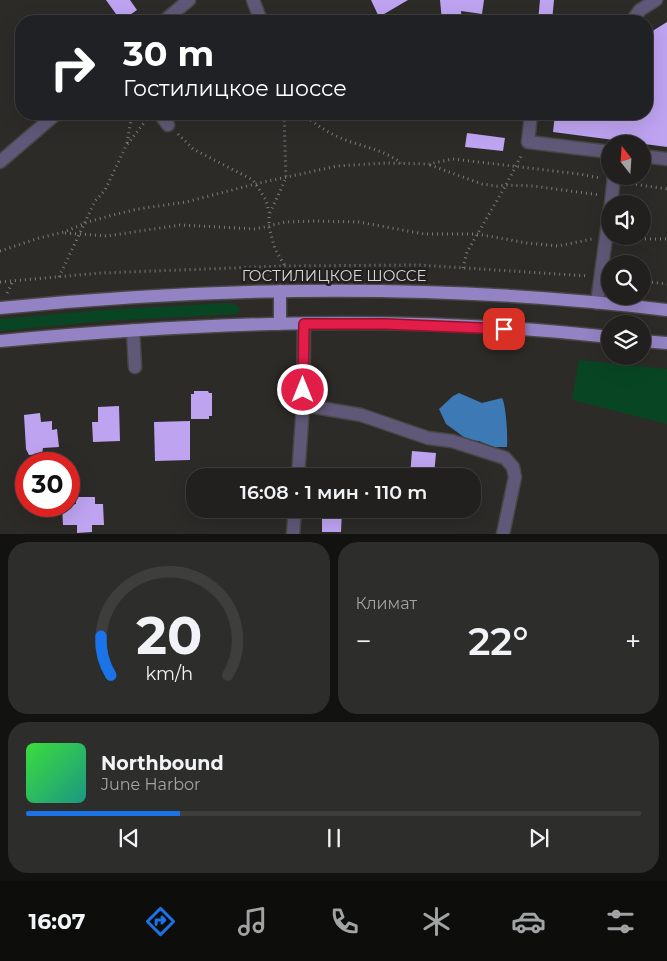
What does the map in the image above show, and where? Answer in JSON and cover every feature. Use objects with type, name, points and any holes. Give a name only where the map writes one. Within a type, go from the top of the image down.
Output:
[{"type":"main road","name":"ГОСТИЛИЦКОЕ ШОССЕ","points":[[0,308],[111,298],[280,291],[402,291],[597,303],[667,310]]},
{"type":"main road","points":[[280,291],[280,324]]},
{"type":"main road","points":[[0,342],[133,330],[280,324],[438,326],[601,336]]},
{"type":"main road","points":[[651,342],[667,343]]},
{"type":"street","points":[[171,15],[189,0]]},
{"type":"street","points":[[254,0],[259,15]]},
{"type":"street","points":[[636,15],[640,10],[656,0]]},
{"type":"street","points":[[0,162],[49,120]]},
{"type":"street","points":[[164,120],[168,125]]},
{"type":"street","points":[[530,120],[528,142],[601,151]]},
{"type":"street","points":[[651,157],[667,159]]},
{"type":"street","points":[[597,303],[601,277]]},
{"type":"street","points":[[299,468],[303,405],[304,324]]},
{"type":"street","points":[[133,330],[135,367]]},
{"type":"street","points":[[303,405],[360,415],[428,438],[452,441],[505,458],[513,467],[514,477],[504,534]]},
{"type":"street","points":[[293,534],[294,518]]},
{"type":"path","points":[[60,277],[94,201],[104,190],[126,146],[131,120]]},
{"type":"path","points":[[126,146],[146,120]]},
{"type":"path","points":[[269,213],[286,178],[284,120]]},
{"type":"path","points":[[310,120],[338,137],[385,153],[401,163]]},
{"type":"path","points":[[168,125],[193,149],[253,180],[266,200],[269,213],[269,227],[275,249],[285,266]]},
{"type":"path","points":[[463,268],[467,252],[506,185],[528,142]]},
{"type":"path","points":[[0,251],[138,209],[186,202],[255,184],[337,166],[401,163],[429,164],[453,159],[580,174],[612,189],[639,186]]},
{"type":"path","points":[[429,164],[482,184],[497,186],[533,186],[597,195],[612,189],[639,186],[667,189]]},
{"type":"path","points":[[64,232],[116,236],[144,229],[180,225],[256,229],[285,222],[359,222],[424,234],[478,234],[527,243],[558,246],[601,238]]},
{"type":"path","points":[[651,240],[667,239]]},
{"type":"path","points":[[0,282],[189,269],[285,266],[420,265],[601,277]]},
{"type":"path","points":[[651,283],[667,284]]},
{"type":"green space","points":[[229,303],[238,306],[240,310],[237,314],[103,321],[0,331],[0,319],[103,310]]},
{"type":"green space","points":[[579,360],[601,362],[601,365],[628,365],[667,369],[667,424],[572,400]]},
{"type":"water","points":[[459,393],[482,403],[502,398],[506,414],[507,447],[494,447],[479,441],[468,440],[446,424],[439,409]]},
{"type":"building","points":[[106,0],[130,0],[137,10],[130,15],[117,15]]},
{"type":"building","points":[[371,0],[408,0],[382,15],[378,15]]},
{"type":"building","points":[[440,0],[484,0],[482,14],[461,11],[461,15],[441,15]]},
{"type":"building","points":[[540,0],[554,0],[553,15],[539,15]]},
{"type":"building","points":[[667,22],[667,147],[651,145],[651,135],[601,135],[601,138],[553,132],[554,120],[653,120],[653,31]]},
{"type":"building","points":[[467,133],[505,138],[503,151],[465,147]]},
{"type":"building","points":[[194,391],[208,391],[212,393],[212,416],[209,416],[209,419],[191,419],[191,394],[194,394]]},
{"type":"building","points":[[119,406],[120,441],[93,442],[92,422],[98,422],[98,407]]},
{"type":"building","points":[[40,413],[41,422],[52,421],[52,430],[57,429],[59,447],[43,448],[42,452],[28,452],[24,415]]},
{"type":"building","points":[[190,421],[190,460],[155,461],[154,422]]},
{"type":"building","points":[[412,451],[436,453],[435,468],[411,468]]},
{"type":"building","points":[[80,497],[95,497],[95,504],[103,504],[104,525],[92,525],[92,532],[77,533],[77,525],[63,525],[63,517],[80,517]]},
{"type":"building","points":[[322,518],[342,518],[341,532],[322,532]]},
{"type":"route","points":[[303,390],[304,324],[386,324],[504,329]]}]
